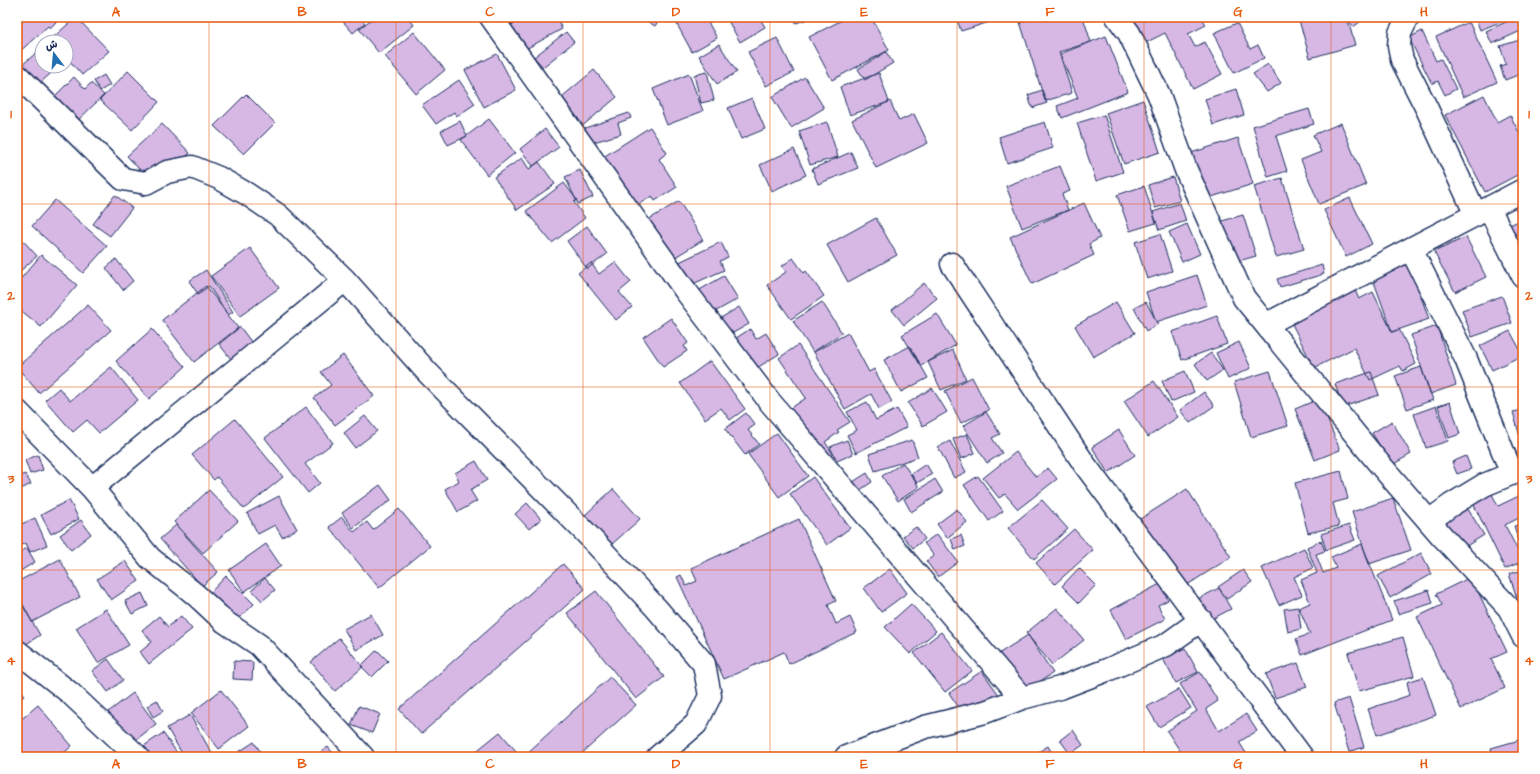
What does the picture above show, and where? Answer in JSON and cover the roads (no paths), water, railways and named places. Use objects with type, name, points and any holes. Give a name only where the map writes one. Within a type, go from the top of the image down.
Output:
[{"type":"street","points":[[491,17],[685,290],[770,402],[1022,698]]},
{"type":"street","points":[[1117,17],[1129,33],[1159,95],[1186,170],[1244,298],[1267,324],[1377,461],[1429,521],[1509,608],[1523,636]]},
{"type":"street","points":[[1408,17],[1400,33],[1399,46],[1402,60],[1483,211],[1523,276]]},
{"type":"street","points":[[17,75],[124,179],[146,183],[167,172],[192,167],[219,178],[247,194],[278,215],[345,280],[428,373],[579,525],[651,602],[704,664],[710,696],[696,724],[658,757]]},
{"type":"street","points":[[1267,324],[1523,190]]},
{"type":"street","points":[[1412,249],[1466,359],[1517,472],[1484,485],[1451,505],[1429,521]]},
{"type":"street","points":[[952,264],[1085,465],[1302,757]]},
{"type":"street","points":[[92,488],[345,280]]},
{"type":"street","points":[[17,411],[92,488],[150,558],[196,595],[225,622],[259,645],[363,757]]},
{"type":"street","points":[[846,757],[925,727],[985,712],[1022,698],[1060,688],[1107,670],[1166,644],[1201,620]]},
{"type":"street","points":[[17,651],[70,693],[138,757]]}]
